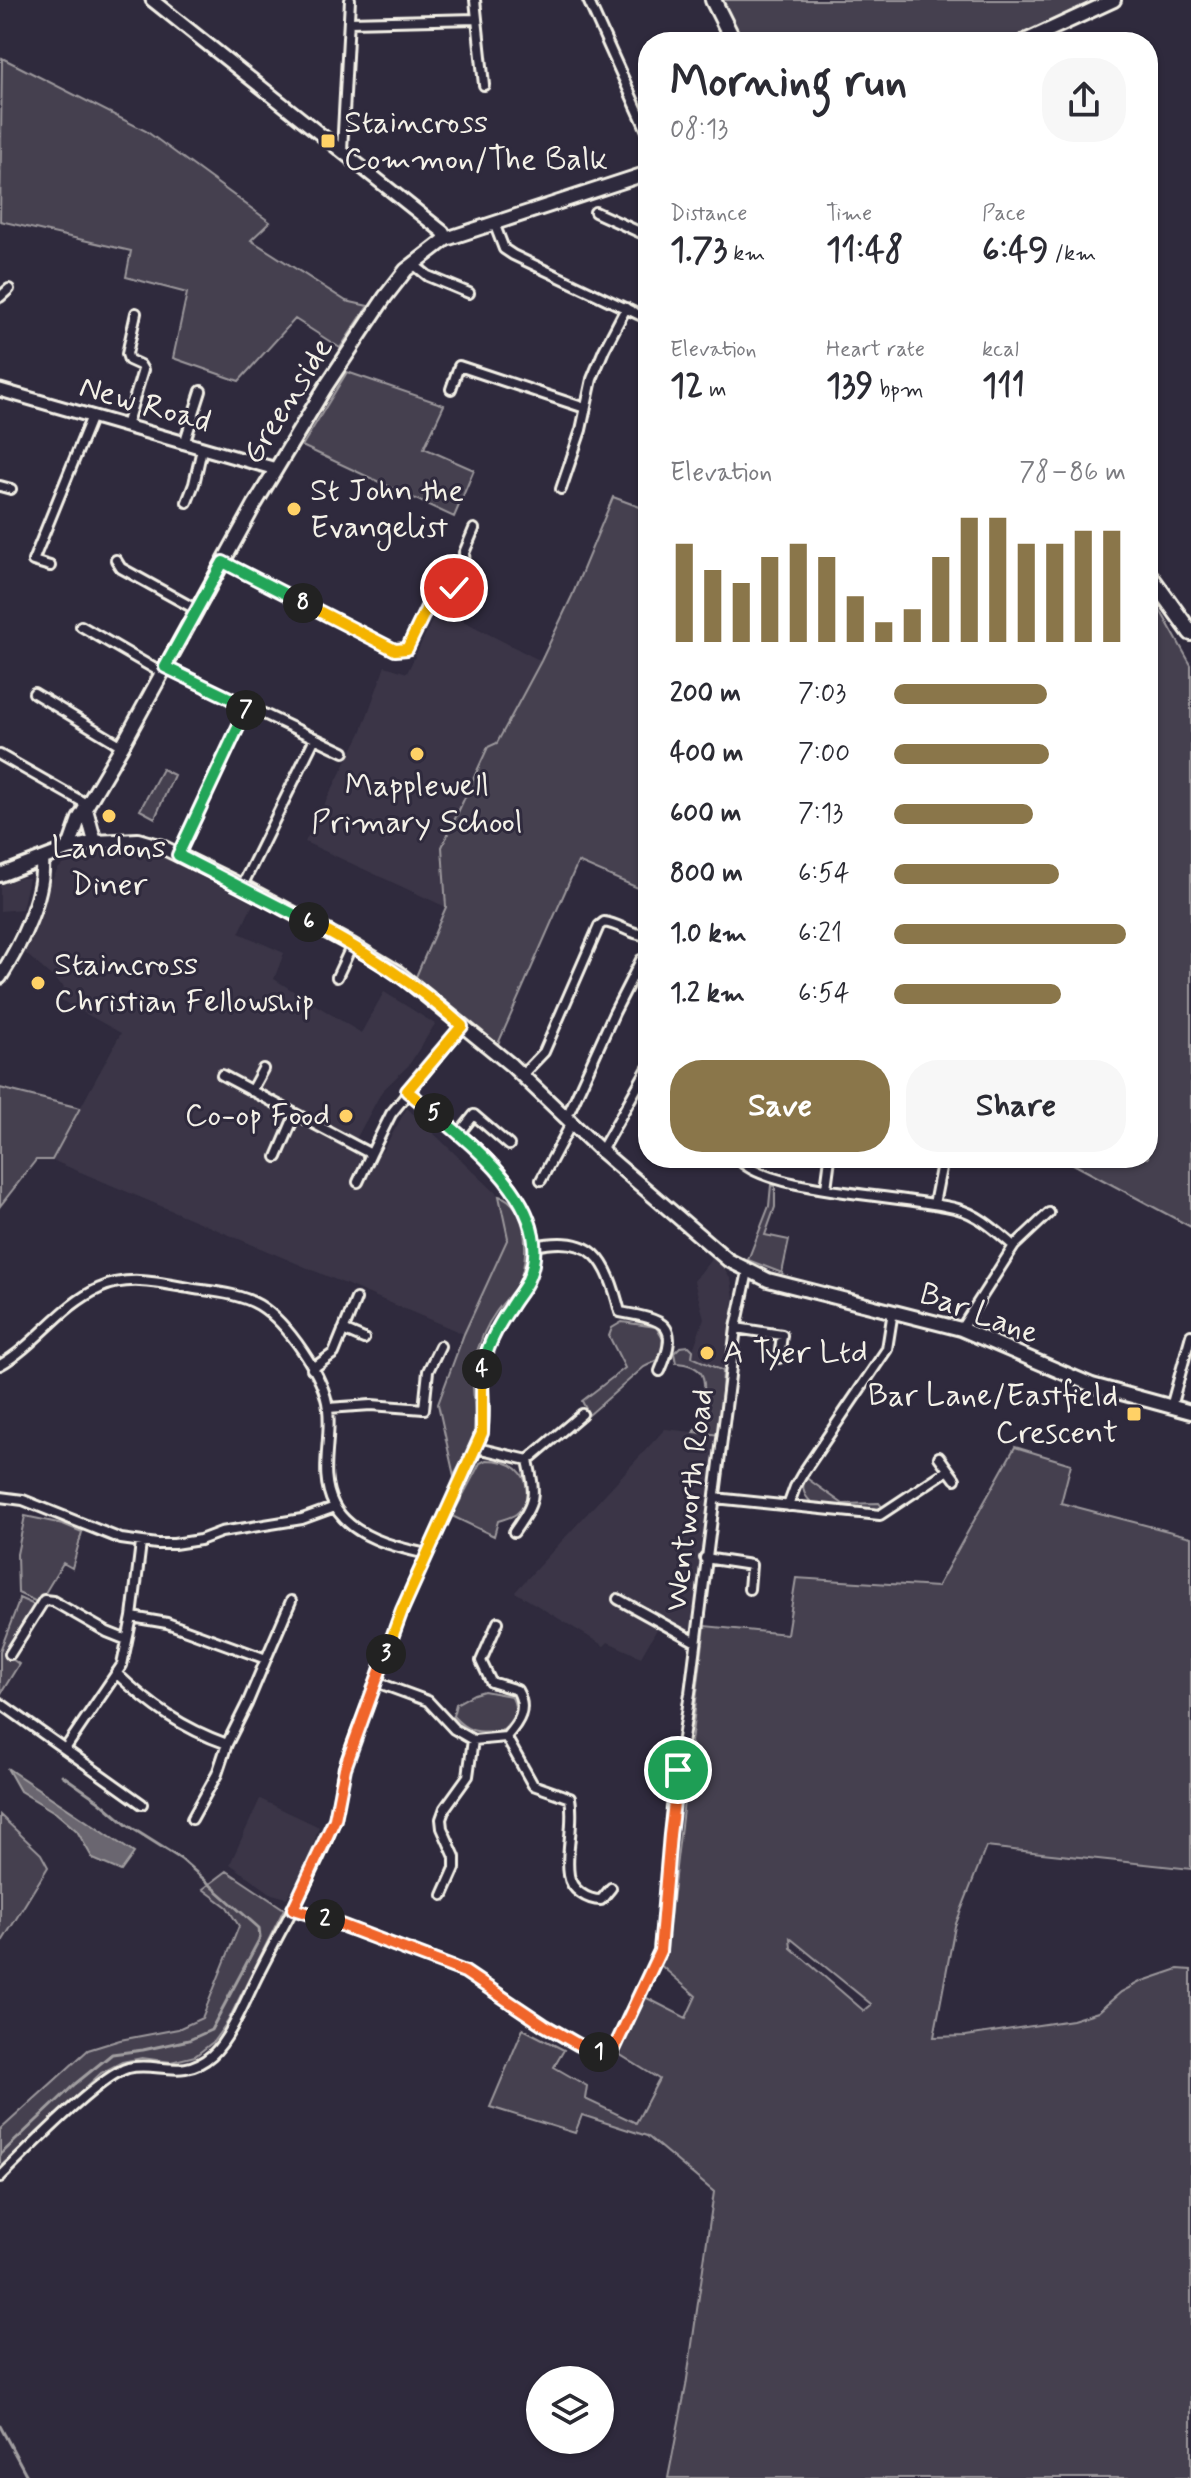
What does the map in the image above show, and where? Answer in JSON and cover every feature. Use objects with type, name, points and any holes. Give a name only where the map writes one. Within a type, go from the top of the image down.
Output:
[{"type":"main road","points":[[713,0],[729,32]]},
{"type":"main road","points":[[1045,32],[1114,0]]},
{"type":"main road","name":"Greenside","points":[[65,850],[79,819],[276,469],[397,280],[446,239],[638,176]]},
{"type":"main road","points":[[1158,587],[1191,633]]},
{"type":"main road","points":[[87,807],[95,842]]},
{"type":"main road","name":"Bar Lane","points":[[0,875],[95,842],[138,840],[153,843],[242,886],[397,972],[522,1075],[601,1151],[721,1255],[748,1271],[768,1280],[961,1329],[1092,1385],[1191,1412]]},
{"type":"main road","points":[[0,977],[25,930],[39,890],[42,859]]},
{"type":"street","points":[[152,0],[443,232],[446,239]]},
{"type":"street","points":[[342,151],[350,0]]},
{"type":"street","points":[[475,0],[484,85]]},
{"type":"street","points":[[588,0],[638,111]]},
{"type":"street","points":[[349,22],[477,19]]},
{"type":"street","points":[[595,212],[638,231]]},
{"type":"street","points":[[494,223],[504,249],[513,255],[638,314]]},
{"type":"street","points":[[413,264],[428,276],[469,293]]},
{"type":"street","points":[[0,297],[9,289]]},
{"type":"street","points":[[561,489],[598,365],[626,308]]},
{"type":"street","points":[[126,426],[143,370],[129,360],[127,354],[136,313]]},
{"type":"street","points":[[451,389],[459,366],[585,408]]},
{"type":"street","name":"New Road","points":[[0,390],[276,469]]},
{"type":"street","points":[[184,444],[201,391]]},
{"type":"street","points":[[50,566],[33,561],[92,416]]},
{"type":"street","points":[[187,502],[202,449]]},
{"type":"street","points":[[0,486],[11,489]]},
{"type":"street","points":[[223,562],[395,650],[407,649],[432,597],[454,588],[465,569],[464,553],[474,529]]},
{"type":"street","points":[[116,560],[121,568],[197,610]]},
{"type":"street","points":[[81,626],[164,670],[344,752]]},
{"type":"street","points":[[34,693],[122,746]]},
{"type":"street","points":[[178,855],[248,707]]},
{"type":"street","points":[[242,886],[315,738]]},
{"type":"street","points":[[0,755],[87,807]]},
{"type":"street","points":[[522,1075],[544,1052],[599,926],[604,922],[610,923],[638,935]]},
{"type":"street","points":[[337,977],[352,945]]},
{"type":"street","points":[[541,1180],[601,1041],[638,966]]},
{"type":"street","points":[[358,1182],[391,1114],[462,1026]]},
{"type":"street","points":[[251,1091],[263,1069]]},
{"type":"street","points":[[222,1075],[371,1154]]},
{"type":"street","points":[[601,1151],[638,1086]]},
{"type":"street","points":[[0,2177],[106,2079],[129,2068],[173,2071],[194,2066],[213,2055],[231,2028],[293,1909],[335,1819],[345,1768],[402,1610],[477,1448],[482,1433],[482,1371],[485,1358],[498,1326],[531,1271],[534,1246],[531,1227],[511,1187],[459,1134],[407,1091]]},
{"type":"street","points":[[277,1157],[295,1115]]},
{"type":"street","points":[[459,1134],[474,1115],[509,1145]]},
{"type":"street","points":[[749,1168],[764,1176],[959,1209],[973,1215],[1014,1246]]},
{"type":"street","points":[[826,1188],[829,1168]]},
{"type":"street","points":[[934,1204],[941,1168]]},
{"type":"street","points":[[961,1329],[1014,1246],[1049,1213]]},
{"type":"street","points":[[534,1246],[580,1245],[598,1257],[611,1276],[620,1312],[652,1318],[667,1329],[670,1349],[660,1371]]},
{"type":"street","name":"Wentworth Road","points":[[293,1909],[465,1972],[579,2045],[600,2053],[615,2047],[660,1951],[672,1809],[736,1328],[748,1271]]},
{"type":"street","points":[[0,1365],[29,1345],[75,1300],[103,1286],[128,1280],[239,1296],[260,1306],[279,1323],[322,1387],[328,1408],[325,1480],[335,1507],[348,1522],[388,1545],[427,1554]]},
{"type":"street","points":[[312,1369],[334,1353],[356,1299]]},
{"type":"street","points":[[788,1506],[803,1473],[887,1349],[893,1311]]},
{"type":"street","points":[[736,1328],[782,1335],[779,1358]]},
{"type":"street","points":[[343,1330],[364,1339]]},
{"type":"street","points":[[1171,1407],[1191,1335]]},
{"type":"street","points":[[328,1408],[371,1405],[424,1409],[428,1371],[440,1346]]},
{"type":"street","points":[[528,1460],[582,1414]]},
{"type":"street","points":[[477,1448],[528,1460]]},
{"type":"street","points":[[939,1457],[955,1479]]},
{"type":"street","points":[[514,1532],[531,1507],[534,1491],[528,1460]]},
{"type":"street","points":[[715,1498],[880,1515],[948,1470]]},
{"type":"street","points":[[0,1497],[23,1500],[105,1533],[141,1543],[174,1544],[233,1529],[302,1519],[335,1507]]},
{"type":"street","points":[[65,1749],[122,1665],[132,1617],[141,1543]]},
{"type":"street","points":[[705,1558],[751,1565],[749,1589]]},
{"type":"street","points":[[618,1599],[696,1642]]},
{"type":"street","points":[[10,1654],[44,1600],[53,1601],[127,1640]]},
{"type":"street","points":[[192,1819],[217,1774],[227,1744],[291,1601]]},
{"type":"street","points":[[132,1617],[167,1623],[266,1659]]},
{"type":"street","points":[[498,1622],[481,1661],[491,1682],[517,1690],[522,1699],[523,1711],[506,1737]]},
{"type":"street","points":[[116,1673],[145,1701],[182,1726],[227,1744]]},
{"type":"street","points":[[376,1682],[428,1701],[454,1729],[473,1740],[506,1737]]},
{"type":"street","points":[[0,1703],[142,1804]]},
{"type":"street","points":[[506,1737],[533,1785],[570,1798],[573,1811],[569,1876],[574,1888],[592,1900],[601,1900],[611,1888]]},
{"type":"street","points":[[443,1895],[455,1868],[455,1857],[441,1819],[445,1808],[468,1776],[473,1740]]},
{"type":"shaded area","points":[[713,0],[1114,0],[1045,32],[729,32]]},
{"type":"shaded area","points":[[2,58],[146,131],[270,222],[251,240],[346,301],[368,306],[340,348],[295,319],[239,381],[173,358],[187,293],[126,277],[131,251],[0,221]]},
{"type":"shaded area","points":[[347,372],[444,405],[424,448],[474,470],[454,517],[302,446]]},
{"type":"shaded area","points":[[613,497],[638,506],[638,888],[578,862],[498,1044],[415,979],[446,907],[442,847],[488,747],[497,743],[572,596]]},
{"type":"shaded area","name":"Mapplewell Primary School","points":[[438,608],[541,661],[442,847],[446,907],[305,842],[361,733],[385,666],[407,673]]},
{"type":"shaded area","points":[[1158,608],[1191,665],[1191,1227],[1081,1168],[1158,1168]]},
{"type":"shaded area","points":[[162,769],[174,775],[155,818],[140,810]]},
{"type":"shaded area","points":[[122,848],[153,851],[254,902],[239,933],[284,953],[274,979],[361,1033],[384,992],[435,1024],[409,1065],[382,1091],[356,1139],[382,1152],[407,1108],[499,1196],[508,1238],[464,1334],[52,1160],[121,1033],[59,999],[64,987],[25,953],[44,894],[58,869],[73,855]]},
{"type":"shaded area","points":[[29,878],[22,909],[0,911],[0,885]]},
{"type":"shaded area","points":[[0,1088],[80,1108],[52,1160],[36,1160],[0,1206]]},
{"type":"shaded area","points":[[771,1185],[775,1186],[775,1207],[765,1235],[789,1240],[782,1273],[748,1260],[769,1206]]},
{"type":"shaded area","points":[[499,1196],[509,1201],[521,1221],[524,1261],[518,1283],[492,1318],[478,1350],[473,1372],[473,1437],[454,1476],[438,1404],[464,1334],[508,1238]]},
{"type":"shaded area","points":[[713,1257],[731,1280],[734,1297],[723,1371],[691,1356],[704,1318],[694,1281]]},
{"type":"shaded area","points":[[622,1322],[656,1327],[666,1344],[662,1358],[644,1367],[589,1415],[582,1401],[625,1368],[609,1336],[612,1328]]},
{"type":"shaded area","points":[[689,1346],[693,1350],[692,1357],[723,1371],[720,1435],[694,1432],[703,1403],[703,1378],[696,1368],[676,1363],[674,1353],[680,1347]]},
{"type":"shaded area","points":[[665,1429],[720,1435],[691,1647],[657,1629],[641,1657],[608,1642],[604,1646],[515,1592]]},
{"type":"shaded area","points":[[1015,1447],[1071,1464],[1061,1503],[1191,1537],[1191,1869],[986,1847],[955,1926],[934,2037],[966,2036],[1072,2020],[1098,2012],[1121,1992],[1140,1982],[1178,1969],[1191,1970],[1191,2478],[668,2478],[686,2386],[714,2192],[647,2136],[582,2115],[575,2133],[490,2107],[523,2029],[564,2050],[554,2067],[587,2086],[585,2099],[636,2123],[659,2079],[619,2054],[643,1996],[686,2018],[696,1996],[658,1963],[665,1959],[705,1626],[787,1634],[796,1578],[937,1587]],"holes":[[[790,1938],[871,2004],[864,2011],[791,1948]]]},
{"type":"shaded area","points":[[486,1460],[514,1467],[524,1479],[527,1492],[521,1509],[498,1521],[494,1536],[452,1516],[480,1463]]},
{"type":"shaded area","points":[[805,1477],[843,1504],[879,1503],[883,1508],[813,1504],[804,1492]]},
{"type":"shaded area","points":[[25,1516],[63,1524],[82,1532],[72,1568],[63,1563],[39,1603],[18,1593],[17,1554]]},
{"type":"shaded area","points":[[19,1598],[39,1607],[9,1657],[19,1664],[0,1695],[0,1651]]},
{"type":"shaded area","points":[[484,1691],[511,1696],[514,1701],[514,1715],[501,1731],[474,1731],[453,1716],[456,1704]]},
{"type":"shaded area","points":[[7,1768],[134,1853],[121,1871],[93,1859],[77,1831],[56,1813],[20,1791]]},
{"type":"shaded area","points":[[260,1799],[319,1827],[308,1860],[287,1898],[272,1894],[230,1864]]},
{"type":"shaded area","points":[[0,1815],[41,1854],[48,1867],[0,1945]]},
{"type":"shaded area","points":[[227,1871],[284,1909],[228,2021],[213,2042],[195,2056],[171,2062],[142,2058],[122,2062],[101,2073],[0,2168],[0,2130],[88,2050],[120,2040],[178,2029],[202,2018],[239,1926],[227,1907],[203,1889]]},
{"type":"waterway","points":[[0,2155],[75,2084],[112,2054],[189,2040],[211,2030],[260,1938],[259,1928],[181,1859],[127,1825],[62,1775]]},
{"type":"waterway","points":[[0,2426],[28,2478]]},
{"type":"place","name":"Staincross Common/The Balk","points":[[328,141]]},
{"type":"place","name":"St John the Evangelist","points":[[294,509]]},
{"type":"place","name":"Mapplewell Primary School","points":[[417,754]]},
{"type":"place","name":"Landons Diner","points":[[109,816]]},
{"type":"place","name":"Staincross Christian Fellowship","points":[[38,983]]},
{"type":"place","name":"Co-op Food","points":[[346,1116]]},
{"type":"place","name":"A Tyer Ltd","points":[[707,1353]]},
{"type":"place","name":"Bar Lane/Eastfield Crescent","points":[[1134,1414]]},
{"type":"route","points":[[454,588],[432,597],[407,649],[395,650],[223,562],[165,667],[248,707],[178,855],[375,958],[397,972],[462,1026],[407,1091],[459,1134],[511,1187],[526,1212],[534,1246],[526,1283],[498,1326],[485,1358],[482,1371],[484,1412],[477,1448],[402,1610],[345,1768],[335,1819],[293,1909],[412,1950],[465,1972],[579,2045],[600,2053],[608,2052],[615,2047],[660,1951],[678,1770]]}]
